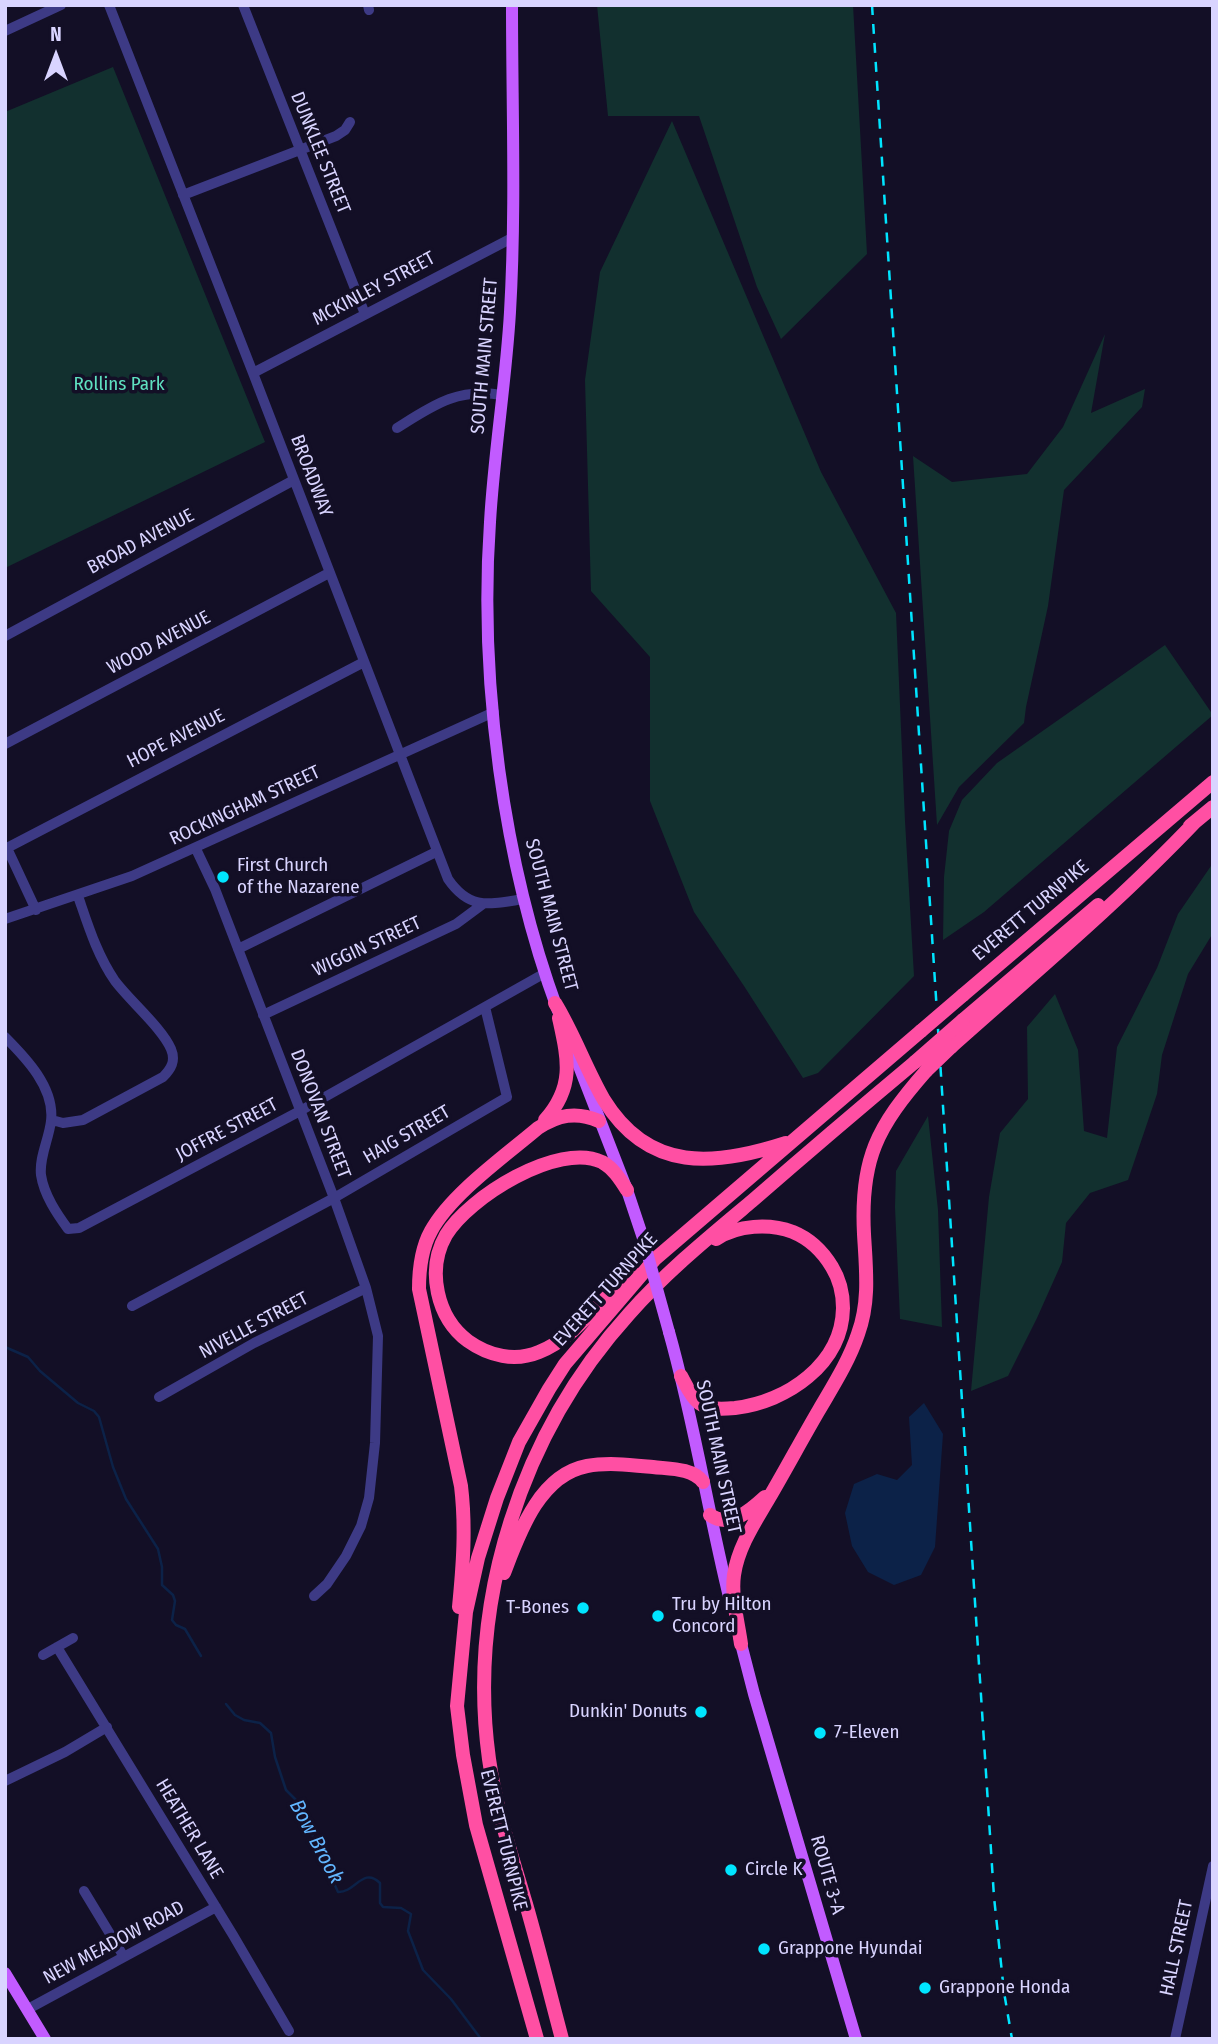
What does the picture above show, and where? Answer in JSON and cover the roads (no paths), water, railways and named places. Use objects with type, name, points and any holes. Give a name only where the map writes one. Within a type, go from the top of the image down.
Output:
[{"type":"highway","name":"EVERETT TURNPIKE","points":[[537,2039],[476,1825],[457,1706],[466,1612],[475,1572],[497,1499],[519,1442],[565,1364],[655,1259],[1213,782]]},
{"type":"highway","name":"EVERETT TURNPIKE","points":[[562,2039],[501,1818],[489,1759],[486,1669],[496,1576],[505,1541],[532,1463],[560,1409],[593,1359],[657,1284],[694,1250],[920,1066],[963,1020],[1213,807]]},
{"type":"highway","points":[[741,1644],[734,1573],[743,1544],[840,1373],[858,1337],[866,1312],[868,1284],[863,1205],[866,1176],[885,1122],[920,1066],[951,1047],[1105,911],[1196,821]]},
{"type":"highway","points":[[457,1706],[456,1636],[464,1556],[464,1516],[456,1462],[419,1289],[419,1269],[431,1231],[442,1214],[538,1128],[556,1106],[566,1083],[567,1057],[555,1003]]},
{"type":"highway","points":[[555,1003],[612,1111],[631,1132],[649,1145],[687,1158],[716,1160],[753,1154],[794,1140]]},
{"type":"highway","points":[[538,1128],[567,1115],[583,1115],[599,1121]]},
{"type":"highway","points":[[626,1189],[606,1164],[581,1158],[548,1163],[523,1172],[497,1187],[466,1212],[450,1229],[442,1243],[437,1278],[442,1309],[453,1327],[480,1348],[506,1357],[527,1356],[540,1352],[563,1338],[628,1277],[655,1259]]},
{"type":"highway","points":[[657,1284],[671,1278],[722,1236],[738,1230],[766,1227],[789,1231],[811,1243],[830,1264],[840,1286],[843,1315],[837,1341],[823,1364],[788,1390],[748,1405],[711,1408],[695,1399],[681,1376]]},
{"type":"highway","points":[[490,1618],[505,1570],[527,1521],[542,1496],[560,1478],[583,1466],[616,1465],[685,1471],[699,1477],[703,1482]]},
{"type":"highway","points":[[710,1515],[719,1521],[735,1518],[757,1504],[778,1483]]},
{"type":"main road","name":"SOUTH MAIN STREET","points":[[512,5],[510,312],[490,522],[488,583],[494,712],[504,803],[524,899],[545,973],[626,1189],[669,1332],[741,1644],[786,1802]]},
{"type":"main road","name":"ROUTE 3-A","points":[[786,1802],[856,2039]]},
{"type":"main road","points":[[5,1973],[45,2039]]},
{"type":"street","points":[[5,31],[61,5]]},
{"type":"street","name":"BROADWAY","points":[[108,5],[253,373],[436,852],[454,888],[471,901],[483,904]]},
{"type":"street","name":"DUNKLEE STREET","points":[[243,5],[365,314]]},
{"type":"street","points":[[183,195],[336,136],[345,130],[350,122]]},
{"type":"street","name":"MCKINLEY STREET","points":[[253,373],[512,238]]},
{"type":"street","points":[[397,428],[459,395],[479,393],[502,396]]},
{"type":"street","name":"BROAD AVENUE","points":[[5,636],[294,480]]},
{"type":"street","name":"WOOD AVENUE","points":[[5,744],[329,573]]},
{"type":"street","name":"HOPE AVENUE","points":[[6,848],[364,662]]},
{"type":"street","name":"ROCKINGHAM STREET","points":[[5,919],[78,896],[196,849],[494,712]]},
{"type":"street","points":[[6,848],[36,910]]},
{"type":"street","name":"DONOVAN STREET","points":[[196,849],[238,949],[334,1198],[366,1288],[378,1336],[377,1400],[369,1498],[361,1525],[346,1556],[327,1584],[314,1596]]},
{"type":"street","points":[[238,949],[436,852]]},
{"type":"street","points":[[5,1037],[24,1055],[35,1071],[44,1089],[52,1119],[63,1123],[83,1120],[163,1077],[170,1070],[173,1060],[167,1042],[115,981],[104,964],[78,896]]},
{"type":"street","points":[[483,904],[524,899]]},
{"type":"street","name":"WIGGIN STREET","points":[[263,1015],[456,924],[483,904]]},
{"type":"street","name":"JOFFRE STREET","points":[[52,1119],[41,1174],[47,1194],[68,1229],[79,1228],[300,1111],[545,973]]},
{"type":"street","name":"HAIG STREET","points":[[132,1306],[334,1198],[507,1097],[485,1007]]},
{"type":"street","name":"NIVELLE STREET","points":[[159,1397],[254,1343],[366,1288]]},
{"type":"street","points":[[43,1655],[73,1638]]},
{"type":"street","name":"HEATHER LANE","points":[[57,1647],[289,2031]]},
{"type":"street","points":[[5,1781],[65,1752],[107,1727]]},
{"type":"street","name":"HALL STREET","points":[[1175,2039],[1213,1866]]},
{"type":"street","points":[[84,1891],[124,1957]]},
{"type":"street","name":"NEW MEADOW ROAD","points":[[28,2009],[216,1907]]},
{"type":"water","points":[[924,1403],[943,1434],[935,1547],[921,1575],[894,1585],[868,1572],[852,1546],[845,1513],[854,1484],[877,1474],[897,1480],[912,1465],[909,1417]]},
{"type":"waterway","name":"Bow Brook","points":[[5,1347],[28,1357],[40,1371],[99,1417],[113,1467],[126,1499],[158,1549],[162,1585],[173,1595],[175,1601],[172,1620],[185,1629],[201,1656]]},
{"type":"waterway","name":"Bow Brook","points":[[226,1704],[235,1715],[260,1723],[271,1733],[275,1757],[286,1790],[297,1801],[338,1892],[369,1877],[380,1883],[380,1903],[383,1907],[401,1908],[411,1914],[408,1931],[423,1970],[451,1999],[481,2039]]},
{"type":"railway","points":[[872,5],[994,1897],[1012,2039]]},
{"type":"place","name":"First Church of the Nazarene","points":[[223,877]]},
{"type":"place","name":"T-Bones","points":[[583,1608]]},
{"type":"place","name":"Tru by Hilton Concord","points":[[658,1616]]},
{"type":"place","name":"Dunkin' Donuts","points":[[701,1712]]},
{"type":"place","name":"7-Eleven","points":[[820,1733]]},
{"type":"place","name":"Circle K","points":[[731,1870]]},
{"type":"place","name":"Grappone Hyundai","points":[[764,1949]]},
{"type":"place","name":"Grappone Honda","points":[[925,1988]]},
{"type":"park label","name":"Rollins Park","points":[[119,385]]}]
